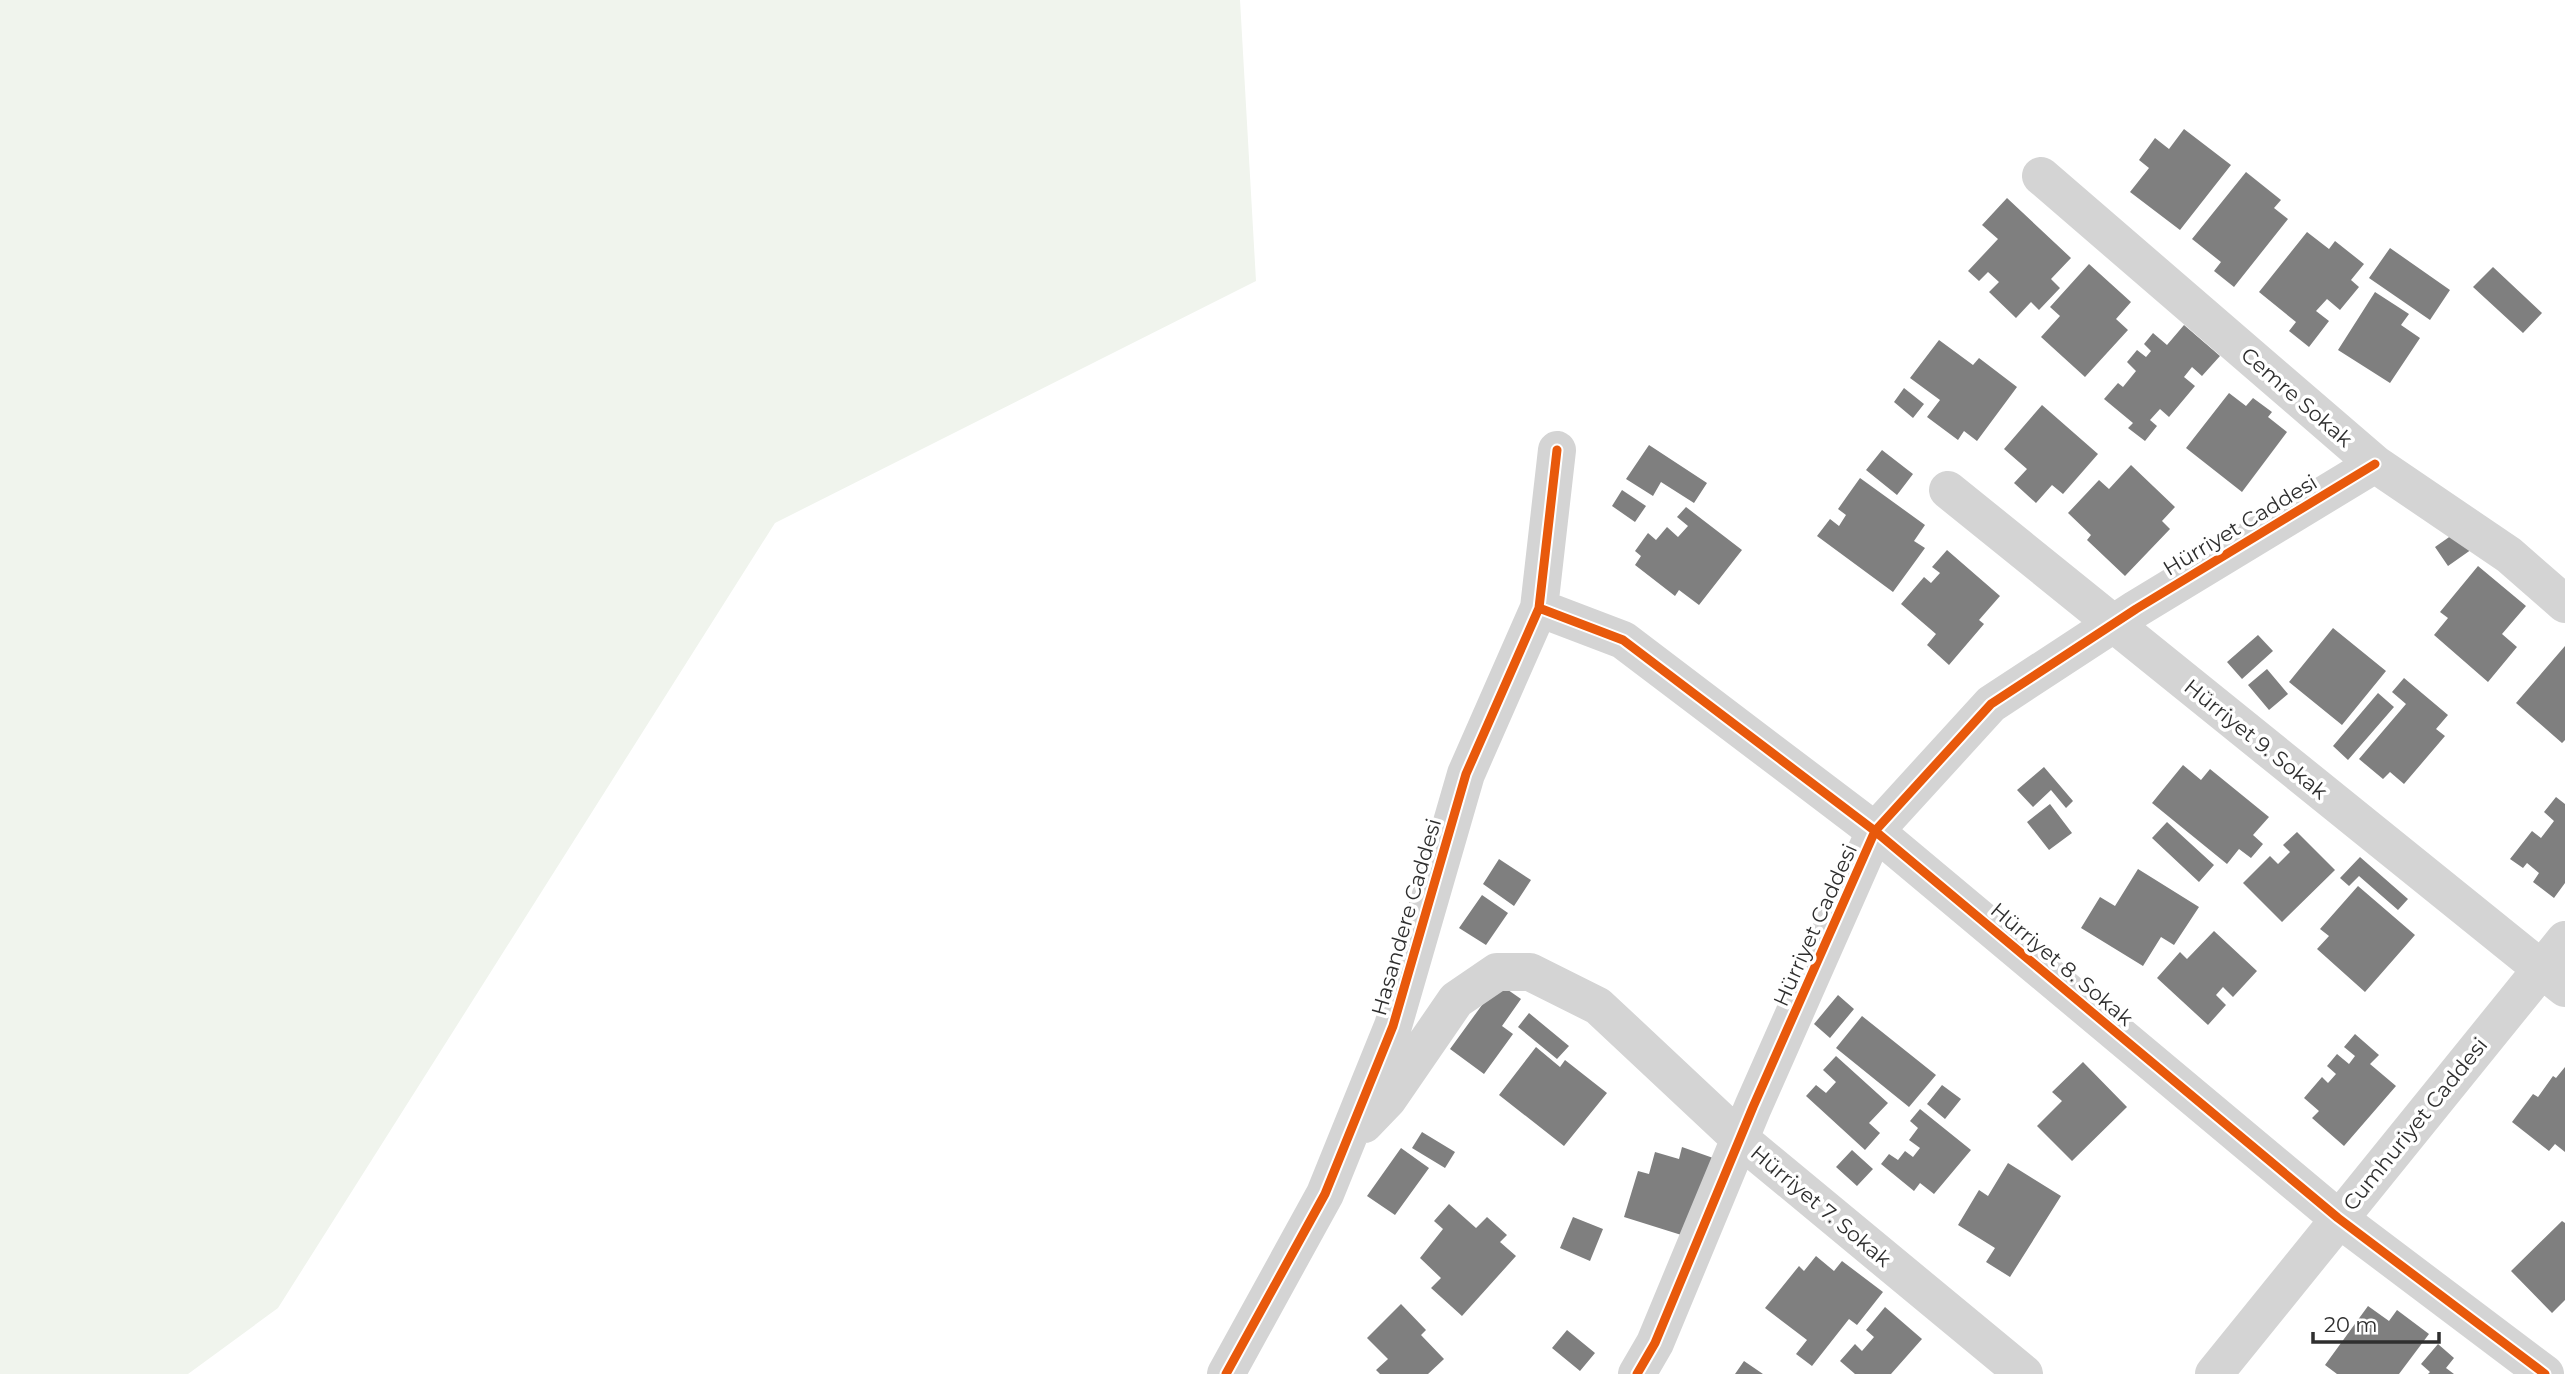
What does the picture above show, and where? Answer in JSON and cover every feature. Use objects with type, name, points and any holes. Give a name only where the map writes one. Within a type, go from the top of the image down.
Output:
[{"type":"street","name":"Cemre Sokak","points":[[2041,176],[2375,464],[2509,555],[2565,604]]},
{"type":"street","name":"Hasandere Caddesi","points":[[1226,1374],[1325,1194],[1393,1026],[1466,774],[1539,608],[1556,450]]},
{"type":"street","name":"Hürriyet Caddesi","points":[[1637,1374],[1655,1343],[1740,1139],[1875,831],[1991,704],[2113,624],[2375,464]]},
{"type":"street","name":"Hürriyet 9. Sokak","points":[[1948,490],[2553,978]]},
{"type":"street","name":"Hürriyet 8. Sokak","points":[[1539,608],[1623,640],[1875,831],[2338,1218],[2545,1374]]},
{"type":"street","name":"Cumhuriyet Caddesi","points":[[2214,1374],[2338,1218],[2553,978],[2565,940]]},
{"type":"street","name":"Hürriyet 7. Sokak","points":[[1345,1144],[1388,1099],[1456,1000],[1497,972],[1530,971],[1598,1006],[1740,1139],[2024,1374]]},
{"type":"shaded area","points":[[0,0],[1240,0],[1256,281],[775,523],[278,1308],[188,1374],[0,1374]]},
{"type":"building","points":[[2184,129],[2231,165],[2180,230],[2130,192],[2149,168],[2139,160],[2155,138],[2169,149]]},
{"type":"building","points":[[2246,172],[2281,200],[2274,208],[2288,219],[2234,287],[2214,271],[2221,262],[2192,239]]},
{"type":"building","points":[[2007,198],[2071,258],[2051,279],[2060,288],[2039,310],[2031,302],[2016,318],[1989,292],[1999,282],[1988,272],[1979,281],[1968,271],[1998,239],[1982,225]]},
{"type":"building","points":[[2307,232],[2329,249],[2335,241],[2364,264],[2351,280],[2359,287],[2340,310],[2327,299],[2316,311],[2329,321],[2309,347],[2289,331],[2296,322],[2259,292]]},
{"type":"building","points":[[2390,248],[2450,290],[2430,320],[2369,278]]},
{"type":"building","points":[[2089,264],[2131,302],[2116,319],[2128,330],[2085,377],[2041,337],[2060,316],[2050,307]]},
{"type":"building","points":[[2493,267],[2542,313],[2523,333],[2473,287]]},
{"type":"building","points":[[2375,292],[2409,314],[2401,325],[2420,338],[2390,383],[2338,350]]},
{"type":"building","points":[[2184,325],[2220,356],[2202,376],[2192,367],[2184,377],[2195,386],[2169,417],[2160,409],[2150,420],[2157,426],[2145,441],[2128,428],[2133,423],[2104,399],[2118,383],[2123,387],[2136,371],[2127,362],[2137,350],[2146,357],[2151,351],[2144,344],[2153,333],[2167,345]]},
{"type":"building","points":[[1939,340],[1973,365],[1979,358],[2017,387],[1977,441],[1964,431],[1958,440],[1927,417],[1940,400],[1910,378]]},
{"type":"building","points":[[1904,388],[1924,404],[1913,418],[1894,402]]},
{"type":"building","points":[[2229,393],[2246,406],[2253,398],[2272,412],[2268,417],[2287,432],[2242,492],[2186,448]]},
{"type":"building","points":[[2042,405],[2098,454],[2063,494],[2052,485],[2036,503],[2014,483],[2027,469],[2004,449]]},
{"type":"building","points":[[1649,445],[1707,483],[1694,503],[1661,482],[1653,496],[1626,479]]},
{"type":"building","points":[[1882,450],[1913,474],[1897,495],[1866,470]]},
{"type":"building","points":[[2131,465],[2175,507],[2162,521],[2170,529],[2125,576],[2087,540],[2091,535],[2068,513],[2099,480],[2109,489]]},
{"type":"building","points":[[1860,478],[1925,525],[1914,541],[1925,548],[1893,592],[1817,536],[1830,519],[1839,526],[1846,515],[1838,509]]},
{"type":"building","points":[[1622,490],[1646,506],[1635,522],[1612,506]]},
{"type":"building","points":[[1686,507],[1742,550],[1699,605],[1679,590],[1675,596],[1635,565],[1641,556],[1635,551],[1648,533],[1656,540],[1667,527],[1678,537],[1688,526],[1677,517]]},
{"type":"building","points":[[2462,528],[2475,547],[2448,566],[2435,547]]},
{"type":"building","points":[[1947,550],[2000,596],[1979,620],[1984,624],[1949,665],[1927,645],[1936,634],[1901,604],[1924,577],[1931,583],[1940,573],[1932,567]]},
{"type":"building","points":[[2478,566],[2526,606],[2502,634],[2517,647],[2488,682],[2434,635],[2448,618],[2440,612]]},
{"type":"building","points":[[2333,628],[2386,671],[2342,725],[2289,682]]},
{"type":"building","points":[[2258,635],[2273,651],[2242,679],[2227,662]]},
{"type":"building","points":[[2565,646],[2565,740],[2562,743],[2516,703]]},
{"type":"building","points":[[2267,669],[2288,694],[2269,710],[2248,685]]},
{"type":"building","points":[[2404,678],[2448,715],[2436,729],[2445,736],[2404,784],[2390,772],[2383,779],[2359,759],[2406,704],[2392,692]]},
{"type":"building","points":[[2378,693],[2394,707],[2348,760],[2333,746]]},
{"type":"building","points":[[2183,765],[2201,780],[2210,769],[2269,817],[2253,835],[2263,844],[2251,858],[2239,849],[2227,864],[2152,803]]},
{"type":"building","points":[[2044,767],[2073,801],[2066,808],[2051,790],[2033,807],[2017,790]]},
{"type":"building","points":[[2556,797],[2565,804],[2565,883],[2554,898],[2533,882],[2539,873],[2527,863],[2523,868],[2510,859],[2532,831],[2541,838],[2554,821],[2544,812]]},
{"type":"building","points":[[2050,804],[2072,833],[2049,850],[2027,822]]},
{"type":"building","points":[[2167,822],[2214,865],[2199,882],[2152,838]]},
{"type":"building","points":[[2297,832],[2335,870],[2282,922],[2243,883],[2270,856],[2278,864],[2290,852],[2283,845]]},
{"type":"building","points":[[2360,857],[2408,899],[2398,910],[2359,876],[2349,886],[2340,878]]},
{"type":"building","points":[[1499,859],[1531,880],[1514,906],[1483,884]]},
{"type":"building","points":[[2138,869],[2199,907],[2174,945],[2161,937],[2143,966],[2081,928],[2100,897],[2115,906]]},
{"type":"building","points":[[2358,886],[2415,935],[2365,992],[2317,949],[2329,936],[2320,929]]},
{"type":"building","points":[[1482,895],[1508,913],[1486,945],[1459,928]]},
{"type":"building","points":[[2214,931],[2257,971],[2233,997],[2223,987],[2216,995],[2226,1005],[2208,1025],[2157,978],[2180,952],[2187,959]]},
{"type":"building","points":[[1498,983],[1521,999],[1502,1026],[1513,1034],[1484,1074],[1450,1049]]},
{"type":"building","points":[[1838,995],[1854,1009],[1830,1038],[1814,1024]]},
{"type":"building","points":[[1529,1013],[1569,1046],[1557,1059],[1518,1027]]},
{"type":"building","points":[[1862,1016],[1936,1075],[1909,1107],[1836,1048]]},
{"type":"building","points":[[2355,1034],[2379,1055],[2370,1064],[2396,1086],[2344,1146],[2312,1118],[2319,1111],[2304,1098],[2322,1077],[2328,1083],[2336,1074],[2327,1066],[2337,1054],[2349,1064],[2355,1056],[2344,1047]]},
{"type":"building","points":[[1536,1047],[1560,1067],[1565,1060],[1607,1093],[1564,1146],[1499,1095]]},
{"type":"building","points":[[1836,1056],[1888,1103],[1869,1123],[1880,1133],[1865,1150],[1806,1096],[1816,1085],[1826,1093],[1836,1082],[1823,1070]]},
{"type":"building","points":[[2083,1062],[2127,1107],[2072,1161],[2037,1126],[2062,1101],[2052,1092]]},
{"type":"building","points":[[2565,1067],[2565,1152],[2555,1144],[2549,1151],[2512,1122],[2533,1094],[2538,1097],[2553,1076],[2556,1078]]},
{"type":"building","points":[[1942,1085],[1961,1099],[1945,1119],[1927,1104]]},
{"type":"building","points":[[1920,1109],[1971,1150],[1934,1194],[1920,1183],[1914,1191],[1881,1164],[1889,1154],[1898,1160],[1905,1151],[1913,1157],[1920,1148],[1909,1140],[1918,1128],[1910,1121]]},
{"type":"building","points":[[1422,1132],[1455,1152],[1445,1168],[1412,1148]]},
{"type":"building","points":[[1682,1147],[1716,1159],[1691,1238],[1624,1217],[1638,1171],[1649,1174],[1655,1152],[1679,1159]]},
{"type":"building","points":[[1401,1148],[1429,1168],[1395,1215],[1367,1196]]},
{"type":"building","points":[[1852,1150],[1873,1169],[1857,1186],[1836,1167]]},
{"type":"building","points":[[2008,1163],[2061,1196],[2010,1277],[1986,1262],[1995,1248],[1958,1225],[1979,1190],[1988,1196]]},
{"type":"building","points":[[1449,1204],[1476,1228],[1487,1217],[1507,1235],[1500,1242],[1516,1256],[1462,1316],[1431,1288],[1441,1278],[1420,1258],[1443,1229],[1434,1221]]},
{"type":"building","points":[[1573,1217],[1603,1229],[1590,1261],[1560,1248]]},
{"type":"building","points":[[2562,1221],[2565,1223],[2565,1300],[2552,1313],[2511,1271]]},
{"type":"building","points":[[1816,1256],[1834,1271],[1842,1261],[1883,1292],[1857,1325],[1849,1319],[1812,1366],[1796,1354],[1807,1340],[1765,1308],[1799,1266],[1804,1271]]},
{"type":"building","points":[[1401,1304],[1426,1330],[1421,1335],[1444,1359],[1428,1374],[1380,1374],[1376,1370],[1388,1359],[1367,1338]]},
{"type":"building","points":[[2368,1306],[2389,1321],[2397,1310],[2429,1334],[2399,1374],[2337,1374],[2325,1365]]},
{"type":"building","points":[[1885,1307],[1922,1339],[1891,1374],[1855,1374],[1840,1361],[1855,1344],[1862,1351],[1874,1337],[1866,1330]]},
{"type":"building","points":[[1567,1330],[1595,1353],[1580,1371],[1552,1348]]},
{"type":"building","points":[[2438,1344],[2454,1358],[2446,1368],[2454,1374],[2428,1374],[2430,1372],[2421,1364]]},
{"type":"building","points":[[1744,1361],[1763,1374],[1735,1374]]},
{"type":"cycle path","points":[[1226,1374],[1325,1194],[1393,1026],[1466,774],[1539,608],[1557,450]]},
{"type":"cycle path","points":[[1637,1374],[1655,1343],[1753,1107],[1875,831],[1991,704],[2136,609],[2375,464]]},
{"type":"cycle path","points":[[1539,608],[1623,640],[1875,831],[2338,1218],[2545,1374]]}]
